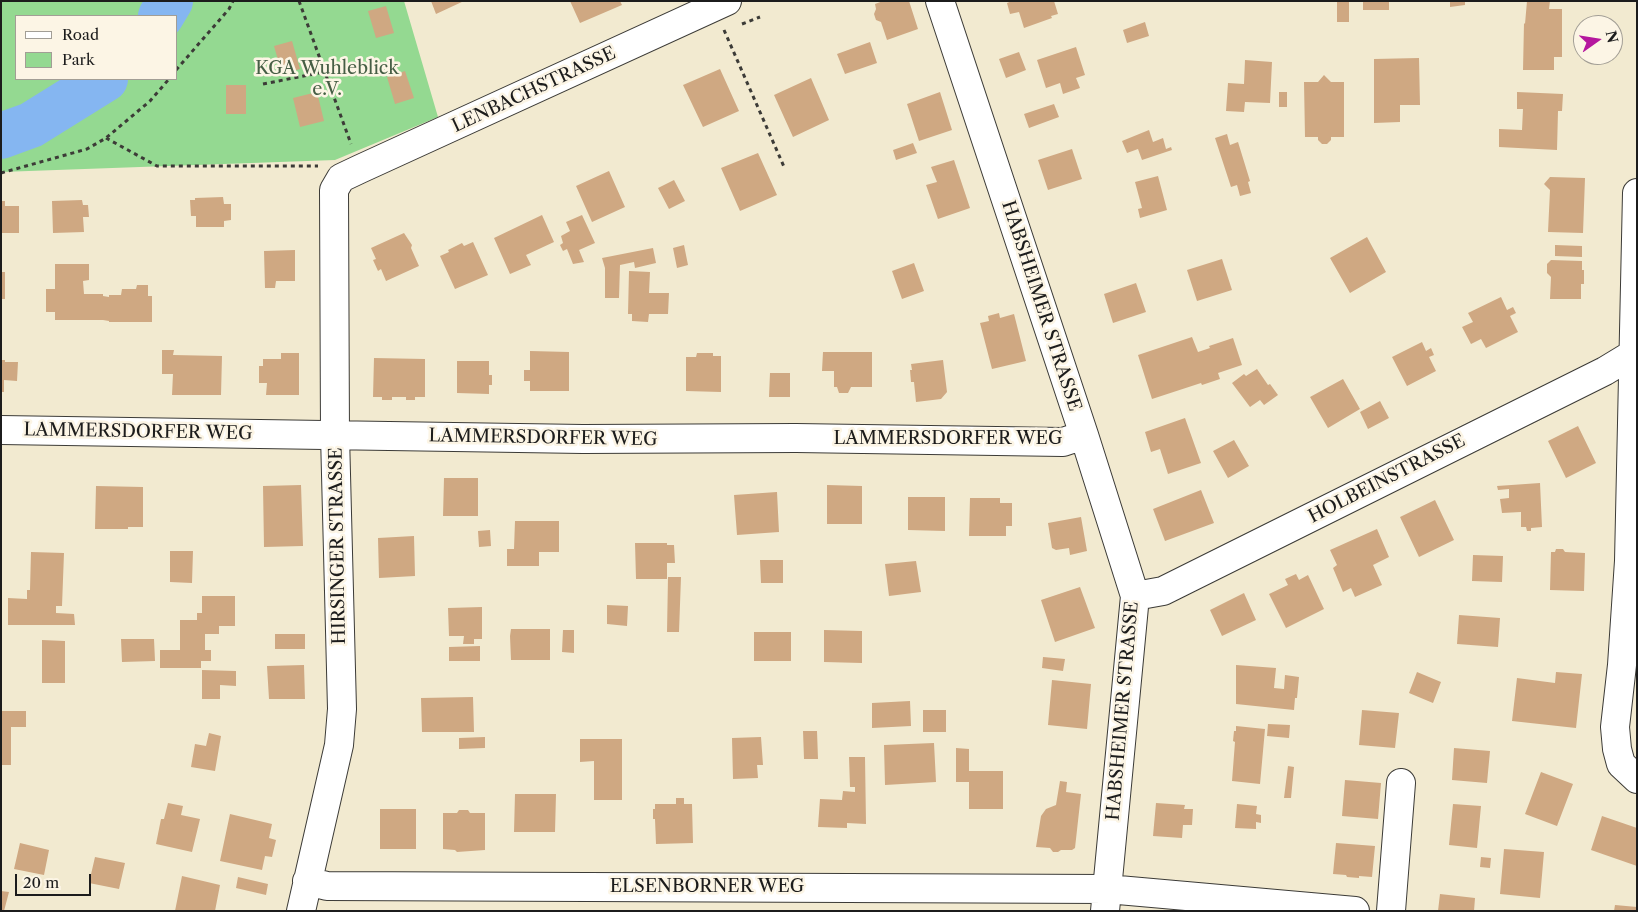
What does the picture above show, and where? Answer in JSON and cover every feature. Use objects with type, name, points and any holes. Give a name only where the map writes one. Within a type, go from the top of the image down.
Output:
[{"type":"street","name":"HABSHEIMER STRASSE","points":[[940,1],[1135,596],[1106,900]]},
{"type":"street","name":"LENBACHSTRASSE","points":[[350,174],[721,4]]},
{"type":"street","name":"HIRSINGER STRASSE","points":[[301,911],[338,745],[342,709],[335,436],[334,190],[350,174]]},
{"type":"street","points":[[1637,193],[1635,354],[1629,560],[1622,665],[1615,727],[1617,749],[1621,764],[1637,779]]},
{"type":"street","name":"HOLBEINSTRASSE","points":[[1135,596],[1163,591],[1605,371],[1635,354]]},
{"type":"street","name":"LAMMERSDORFER WEG","points":[[1,430],[582,439],[796,438],[1063,442],[1084,436]]},
{"type":"street","points":[[1392,911],[1401,783]]},
{"type":"street","name":"ELSENBORNER WEG","points":[[308,881],[327,886],[1106,900],[1355,911]]},
{"type":"path","points":[[178,68],[233,1]]},
{"type":"path","points":[[299,1],[324,72],[350,174]]},
{"type":"path","points":[[721,4],[784,169]]},
{"type":"path","points":[[263,84],[324,72]]},
{"type":"path","points":[[1,173],[87,149],[106,138],[150,100],[168,80]]},
{"type":"path","points":[[106,138],[157,166],[322,166],[350,174]]},
{"type":"green space","name":"KGA Wuhleblick e.V.","points":[[1,1],[404,1],[438,117],[335,160],[1,172]]},
{"type":"building","points":[[431,1],[464,1],[436,14]]},
{"type":"building","points":[[570,1],[620,1],[622,5],[580,23]]},
{"type":"building","points":[[883,1],[909,1],[918,29],[887,40],[881,22],[876,20],[874,14],[875,4]]},
{"type":"building","points":[[1012,1],[1054,1],[1058,14],[1024,28],[1019,12],[1010,14],[1007,3]]},
{"type":"building","points":[[1337,1],[1349,1],[1349,22],[1337,22]]},
{"type":"building","points":[[1363,1],[1389,1],[1389,10],[1363,10]]},
{"type":"building","points":[[1450,1],[1465,1],[1465,5],[1450,7]]},
{"type":"building","points":[[1527,1],[1550,1],[1549,9],[1562,9],[1562,57],[1554,57],[1554,70],[1523,70],[1524,23]]},
{"type":"building","points":[[386,6],[394,33],[376,38],[368,11]]},
{"type":"building","points":[[1145,22],[1149,36],[1127,43],[1123,30]]},
{"type":"building","points":[[292,41],[300,69],[282,74],[274,46]]},
{"type":"building","points":[[870,42],[877,63],[845,74],[837,54]]},
{"type":"building","points":[[1076,47],[1085,75],[1076,78],[1080,88],[1063,94],[1060,83],[1046,88],[1037,60]]},
{"type":"building","points":[[1019,52],[1026,70],[1006,78],[999,59]]},
{"type":"building","points":[[1419,58],[1420,105],[1400,105],[1400,122],[1374,123],[1374,59]]},
{"type":"building","points":[[1245,60],[1272,62],[1270,103],[1245,102],[1244,112],[1226,111],[1228,83],[1244,84]]},
{"type":"building","points":[[720,69],[739,111],[703,127],[683,85]]},
{"type":"building","points":[[405,71],[414,98],[395,104],[387,77]]},
{"type":"building","points":[[1324,75],[1331,82],[1344,82],[1344,137],[1331,137],[1327,144],[1322,144],[1318,137],[1305,137],[1304,82],[1318,82]]},
{"type":"building","points":[[811,78],[829,120],[793,137],[774,95]]},
{"type":"building","points":[[226,85],[246,85],[246,114],[226,114]]},
{"type":"building","points":[[317,92],[324,121],[300,127],[293,98]]},
{"type":"building","points":[[940,92],[952,130],[919,141],[907,104]]},
{"type":"building","points":[[1279,92],[1287,92],[1287,107],[1279,107]]},
{"type":"building","points":[[1517,92],[1563,94],[1562,111],[1558,111],[1557,150],[1499,147],[1499,129],[1522,130],[1523,109],[1517,109]]},
{"type":"building","points":[[1054,104],[1059,117],[1029,128],[1024,114]]},
{"type":"building","points":[[1149,130],[1153,142],[1163,138],[1166,149],[1171,147],[1172,150],[1142,160],[1138,149],[1127,153],[1122,141]]},
{"type":"building","points":[[1227,134],[1230,145],[1238,142],[1250,181],[1248,182],[1251,193],[1240,196],[1237,185],[1231,187],[1215,138]]},
{"type":"building","points":[[913,143],[917,153],[896,160],[893,150]]},
{"type":"building","points":[[1072,149],[1082,179],[1048,190],[1038,160]]},
{"type":"building","points":[[758,153],[777,195],[740,211],[721,168]]},
{"type":"building","points":[[954,160],[970,208],[938,219],[926,185],[937,182],[931,167]]},
{"type":"building","points":[[609,171],[625,207],[592,222],[576,186]]},
{"type":"building","points":[[1158,176],[1167,210],[1140,218],[1138,209],[1142,208],[1135,182]]},
{"type":"building","points":[[1550,177],[1585,178],[1583,233],[1548,232],[1550,190],[1544,184]]},
{"type":"building","points":[[674,180],[685,201],[669,209],[658,188]]},
{"type":"building","points":[[223,197],[224,204],[231,204],[231,220],[224,221],[224,227],[196,227],[196,216],[191,216],[190,200],[195,200],[195,198]]},
{"type":"building","points":[[82,200],[83,205],[88,205],[89,217],[83,217],[84,232],[53,233],[52,201]]},
{"type":"building","points":[[1,201],[5,201],[5,206],[19,206],[19,233],[1,233]]},
{"type":"building","points":[[542,215],[554,242],[526,255],[531,265],[510,274],[494,238]]},
{"type":"building","points":[[582,215],[595,243],[579,250],[584,262],[573,264],[567,249],[563,251],[560,245],[563,243],[561,236],[570,231],[566,222]]},
{"type":"building","points":[[404,233],[412,245],[411,248],[419,266],[386,281],[381,269],[378,271],[373,260],[376,259],[371,248]]},
{"type":"building","points":[[1367,237],[1386,272],[1350,293],[1330,258]]},
{"type":"building","points":[[473,242],[488,275],[455,289],[440,256],[462,243],[464,246]]},
{"type":"building","points":[[684,245],[688,265],[677,268],[673,248]]},
{"type":"building","points":[[1555,245],[1582,246],[1582,257],[1555,256]]},
{"type":"building","points":[[653,248],[656,263],[635,268],[634,262],[620,265],[619,298],[605,298],[605,268],[602,258]]},
{"type":"building","points":[[295,250],[295,281],[276,281],[275,288],[265,288],[264,251]]},
{"type":"building","points":[[1222,259],[1232,290],[1197,301],[1187,270]]},
{"type":"building","points":[[1551,260],[1582,261],[1584,284],[1581,284],[1581,299],[1550,299],[1551,277],[1547,273],[1547,264]]},
{"type":"building","points":[[914,263],[924,291],[902,299],[892,271]]},
{"type":"building","points":[[55,264],[89,264],[89,280],[83,281],[84,294],[103,294],[103,296],[109,297],[109,295],[121,295],[122,289],[136,289],[137,285],[148,285],[148,296],[152,296],[152,322],[55,320],[55,312],[46,312],[46,289],[55,289]]},
{"type":"building","points":[[629,271],[650,272],[649,293],[669,293],[668,314],[649,314],[648,322],[632,321],[632,314],[628,314]]},
{"type":"building","points":[[1,272],[5,272],[5,299],[1,299]]},
{"type":"building","points":[[1136,283],[1146,312],[1113,323],[1104,294]]},
{"type":"building","points":[[1501,297],[1507,310],[1513,307],[1516,313],[1510,316],[1518,332],[1486,348],[1481,339],[1471,344],[1462,327],[1473,322],[1468,313]]},
{"type":"building","points":[[999,313],[1000,318],[1014,314],[1026,361],[992,369],[980,323],[989,321],[988,316]]},
{"type":"building","points":[[1192,337],[1198,352],[1233,338],[1242,365],[1218,373],[1220,379],[1202,385],[1201,383],[1152,399],[1138,355]]},
{"type":"building","points":[[1422,342],[1426,351],[1431,348],[1434,355],[1429,357],[1436,371],[1407,386],[1392,357]]},
{"type":"building","points":[[162,350],[174,350],[173,355],[222,356],[221,395],[172,395],[173,374],[162,374]]},
{"type":"building","points":[[530,351],[569,352],[569,391],[530,391],[530,381],[524,381],[524,370],[530,370]]},
{"type":"building","points":[[823,352],[872,352],[872,387],[851,387],[848,393],[839,393],[837,387],[834,387],[834,371],[822,371]]},
{"type":"building","points":[[281,353],[299,353],[299,395],[266,395],[267,383],[259,383],[259,366],[263,366],[263,359],[281,359]]},
{"type":"building","points":[[697,353],[713,353],[713,356],[721,356],[721,392],[686,391],[686,357],[696,357]]},
{"type":"building","points":[[374,358],[425,359],[425,397],[415,397],[415,400],[406,400],[406,397],[392,397],[392,400],[382,400],[382,397],[373,397]]},
{"type":"building","points":[[1,360],[5,360],[5,362],[18,362],[17,381],[4,380],[4,392],[1,392]]},
{"type":"building","points":[[943,360],[947,392],[941,399],[916,402],[914,382],[911,382],[911,364]]},
{"type":"building","points":[[457,361],[489,361],[489,375],[492,375],[492,385],[489,385],[489,394],[457,393]]},
{"type":"building","points":[[1257,369],[1278,395],[1264,405],[1260,400],[1250,407],[1232,383],[1244,374],[1246,376]]},
{"type":"building","points":[[770,373],[790,373],[790,397],[769,397]]},
{"type":"building","points":[[1343,379],[1360,409],[1328,428],[1310,397]]},
{"type":"building","points":[[1380,401],[1389,418],[1368,429],[1360,412]]},
{"type":"building","points":[[1185,418],[1201,463],[1168,474],[1160,449],[1151,452],[1145,432]]},
{"type":"building","points":[[1578,426],[1596,463],[1566,478],[1548,441]]},
{"type":"building","points":[[1234,440],[1249,466],[1228,478],[1213,451]]},
{"type":"building","points":[[444,478],[478,478],[478,516],[443,516]]},
{"type":"building","points":[[1540,483],[1542,527],[1531,528],[1531,531],[1527,531],[1526,527],[1521,527],[1521,512],[1502,513],[1500,499],[1509,498],[1509,489],[1498,490],[1497,486]]},
{"type":"building","points":[[301,485],[303,546],[264,547],[263,486]]},
{"type":"building","points":[[827,485],[862,486],[862,524],[827,524]]},
{"type":"building","points":[[96,486],[143,487],[143,527],[95,529]]},
{"type":"building","points":[[1201,490],[1214,523],[1165,541],[1153,509]]},
{"type":"building","points":[[777,492],[779,532],[737,535],[734,495]]},
{"type":"building","points":[[908,497],[945,497],[945,531],[908,530]]},
{"type":"building","points":[[970,498],[1000,498],[1000,503],[1012,503],[1012,526],[1006,526],[1006,536],[969,536]]},
{"type":"building","points":[[1435,500],[1454,540],[1419,557],[1400,517]]},
{"type":"building","points":[[1081,517],[1087,551],[1070,555],[1069,548],[1056,550],[1052,548],[1048,523]]},
{"type":"building","points":[[515,521],[559,521],[559,552],[539,552],[539,566],[507,566],[507,549],[514,549]]},
{"type":"building","points":[[1377,529],[1389,557],[1373,565],[1382,585],[1355,597],[1351,588],[1343,592],[1333,568],[1337,565],[1330,550]]},
{"type":"building","points":[[490,530],[491,546],[479,547],[478,531]]},
{"type":"building","points":[[414,536],[415,576],[379,578],[378,538]]},
{"type":"building","points":[[635,543],[667,543],[667,545],[674,545],[675,563],[667,563],[667,579],[636,579]]},
{"type":"building","points":[[1556,549],[1563,549],[1565,552],[1585,553],[1584,591],[1550,590],[1551,552],[1555,552]]},
{"type":"building","points":[[170,551],[193,551],[192,583],[170,582]]},
{"type":"building","points":[[31,552],[64,553],[62,606],[56,606],[56,613],[74,614],[75,625],[8,625],[8,598],[27,599],[27,590],[30,590]]},
{"type":"building","points":[[1473,555],[1503,556],[1502,582],[1472,581]]},
{"type":"building","points":[[760,560],[783,560],[783,583],[761,583]]},
{"type":"building","points":[[916,561],[921,592],[889,596],[885,564]]},
{"type":"building","points":[[1296,574],[1299,580],[1308,575],[1324,609],[1286,628],[1269,594],[1288,585],[1285,579]]},
{"type":"building","points":[[668,577],[681,577],[679,632],[667,632]]},
{"type":"building","points":[[1080,587],[1095,628],[1055,642],[1041,600]]},
{"type":"building","points":[[1244,593],[1256,620],[1222,636],[1210,610]]},
{"type":"building","points":[[202,596],[235,596],[235,626],[219,626],[219,634],[205,634],[205,650],[211,650],[211,661],[201,661],[201,668],[160,668],[160,650],[180,650],[180,620],[197,620],[197,613],[202,613]]},
{"type":"building","points":[[607,605],[628,606],[627,626],[607,624]]},
{"type":"building","points":[[482,607],[482,639],[474,639],[474,644],[463,644],[464,636],[449,636],[448,608]]},
{"type":"building","points":[[1459,615],[1500,618],[1498,647],[1457,644]]},
{"type":"building","points":[[511,629],[550,629],[550,660],[511,660]]},
{"type":"building","points":[[563,630],[574,630],[574,653],[562,652]]},
{"type":"building","points":[[824,630],[862,631],[862,663],[824,662]]},
{"type":"building","points":[[754,632],[791,632],[791,661],[754,661]]},
{"type":"building","points":[[275,634],[305,634],[305,649],[275,649]]},
{"type":"building","points":[[121,639],[154,639],[155,661],[122,662]]},
{"type":"building","points":[[42,640],[65,641],[65,683],[42,683]]},
{"type":"building","points":[[480,646],[480,661],[449,661],[449,647]]},
{"type":"building","points":[[1043,657],[1065,659],[1063,671],[1042,668]]},
{"type":"building","points":[[304,665],[305,699],[269,699],[267,666]]},
{"type":"building","points":[[1236,665],[1276,668],[1274,688],[1284,689],[1285,675],[1299,677],[1294,710],[1236,704]]},
{"type":"building","points":[[202,670],[236,671],[236,686],[220,685],[220,699],[202,699]]},
{"type":"building","points":[[1417,672],[1441,682],[1433,703],[1409,693]]},
{"type":"building","points":[[1556,672],[1582,674],[1576,728],[1512,721],[1517,678],[1555,683]]},
{"type":"building","points":[[1052,680],[1091,684],[1087,729],[1048,725]]},
{"type":"building","points":[[473,697],[474,732],[422,732],[421,698]]},
{"type":"building","points":[[910,701],[911,726],[872,728],[872,703]]},
{"type":"building","points":[[923,710],[946,710],[946,732],[923,732]]},
{"type":"building","points":[[1362,710],[1399,713],[1395,748],[1359,745]]},
{"type":"building","points":[[1,711],[26,711],[26,727],[11,727],[11,765],[1,765]]},
{"type":"building","points":[[1268,724],[1290,725],[1289,738],[1267,736]]},
{"type":"building","points":[[1236,726],[1265,729],[1260,784],[1232,781],[1235,742],[1233,741]]},
{"type":"building","points":[[803,731],[817,731],[818,759],[804,759]]},
{"type":"building","points":[[209,733],[221,736],[215,771],[191,767],[195,744],[206,746]]},
{"type":"building","points":[[485,737],[485,748],[459,749],[459,738]]},
{"type":"building","points":[[761,737],[763,765],[757,765],[758,778],[733,779],[732,738]]},
{"type":"building","points":[[580,739],[622,739],[622,800],[594,800],[594,761],[580,762]]},
{"type":"building","points":[[934,743],[936,782],[885,785],[884,745]]},
{"type":"building","points":[[956,748],[969,749],[969,771],[1003,771],[1003,809],[969,809],[969,782],[956,782]]},
{"type":"building","points":[[1454,748],[1490,751],[1487,783],[1452,780]]},
{"type":"building","points":[[849,757],[865,757],[866,824],[847,823],[847,828],[818,827],[820,799],[842,800],[843,791],[855,792],[855,787],[850,787]]},
{"type":"building","points":[[1288,766],[1294,767],[1291,798],[1284,798]]},
{"type":"building","points":[[1541,772],[1573,784],[1557,826],[1525,814]]},
{"type":"building","points":[[1345,780],[1381,783],[1378,819],[1342,816]]},
{"type":"building","points":[[1060,781],[1067,782],[1066,792],[1081,794],[1075,848],[1053,852],[1050,848],[1036,847],[1041,816],[1046,809],[1056,805]]},
{"type":"building","points":[[515,794],[556,794],[555,832],[514,832]]},
{"type":"building","points":[[676,798],[684,798],[684,804],[692,804],[693,843],[656,844],[655,819],[653,819],[655,804],[676,804]]},
{"type":"building","points":[[168,803],[183,806],[181,815],[200,819],[192,852],[156,844],[161,819],[164,819]]},
{"type":"building","points":[[1156,803],[1185,805],[1184,809],[1193,809],[1192,825],[1183,825],[1182,838],[1153,836]]},
{"type":"building","points":[[1237,804],[1257,806],[1256,814],[1261,815],[1261,823],[1256,822],[1256,829],[1235,828]]},
{"type":"building","points":[[1453,804],[1481,806],[1477,848],[1449,845]]},
{"type":"building","points":[[380,809],[416,809],[416,849],[380,849]]},
{"type":"building","points":[[459,810],[468,810],[470,813],[485,813],[485,850],[457,852],[455,850],[443,849],[443,813],[457,813]]},
{"type":"building","points":[[230,814],[272,824],[269,838],[276,840],[272,857],[265,856],[262,870],[220,861]]},
{"type":"building","points":[[1602,816],[1637,828],[1637,866],[1591,850]]},
{"type":"building","points":[[20,843],[49,850],[44,875],[14,869]]},
{"type":"building","points":[[1336,843],[1375,846],[1372,877],[1359,876],[1359,878],[1333,874]]},
{"type":"building","points":[[1504,849],[1544,852],[1540,898],[1500,894]]},
{"type":"building","points":[[95,857],[125,863],[119,889],[89,883]]},
{"type":"building","points":[[1481,857],[1491,858],[1490,868],[1480,867]]},
{"type":"building","points":[[182,876],[220,885],[215,911],[175,911]]},
{"type":"building","points":[[238,877],[268,884],[266,895],[236,888]]},
{"type":"building","points":[[1,891],[9,892],[4,911],[1,911]]},
{"type":"building","points":[[1440,894],[1475,898],[1474,911],[1438,911]]},
{"type":"building","points":[[1615,905],[1637,907],[1637,911],[1614,911]]},
{"type":"waterway","points":[[162,15],[170,1]]},
{"type":"waterway","points":[[1,136],[31,125],[103,80]]}]
